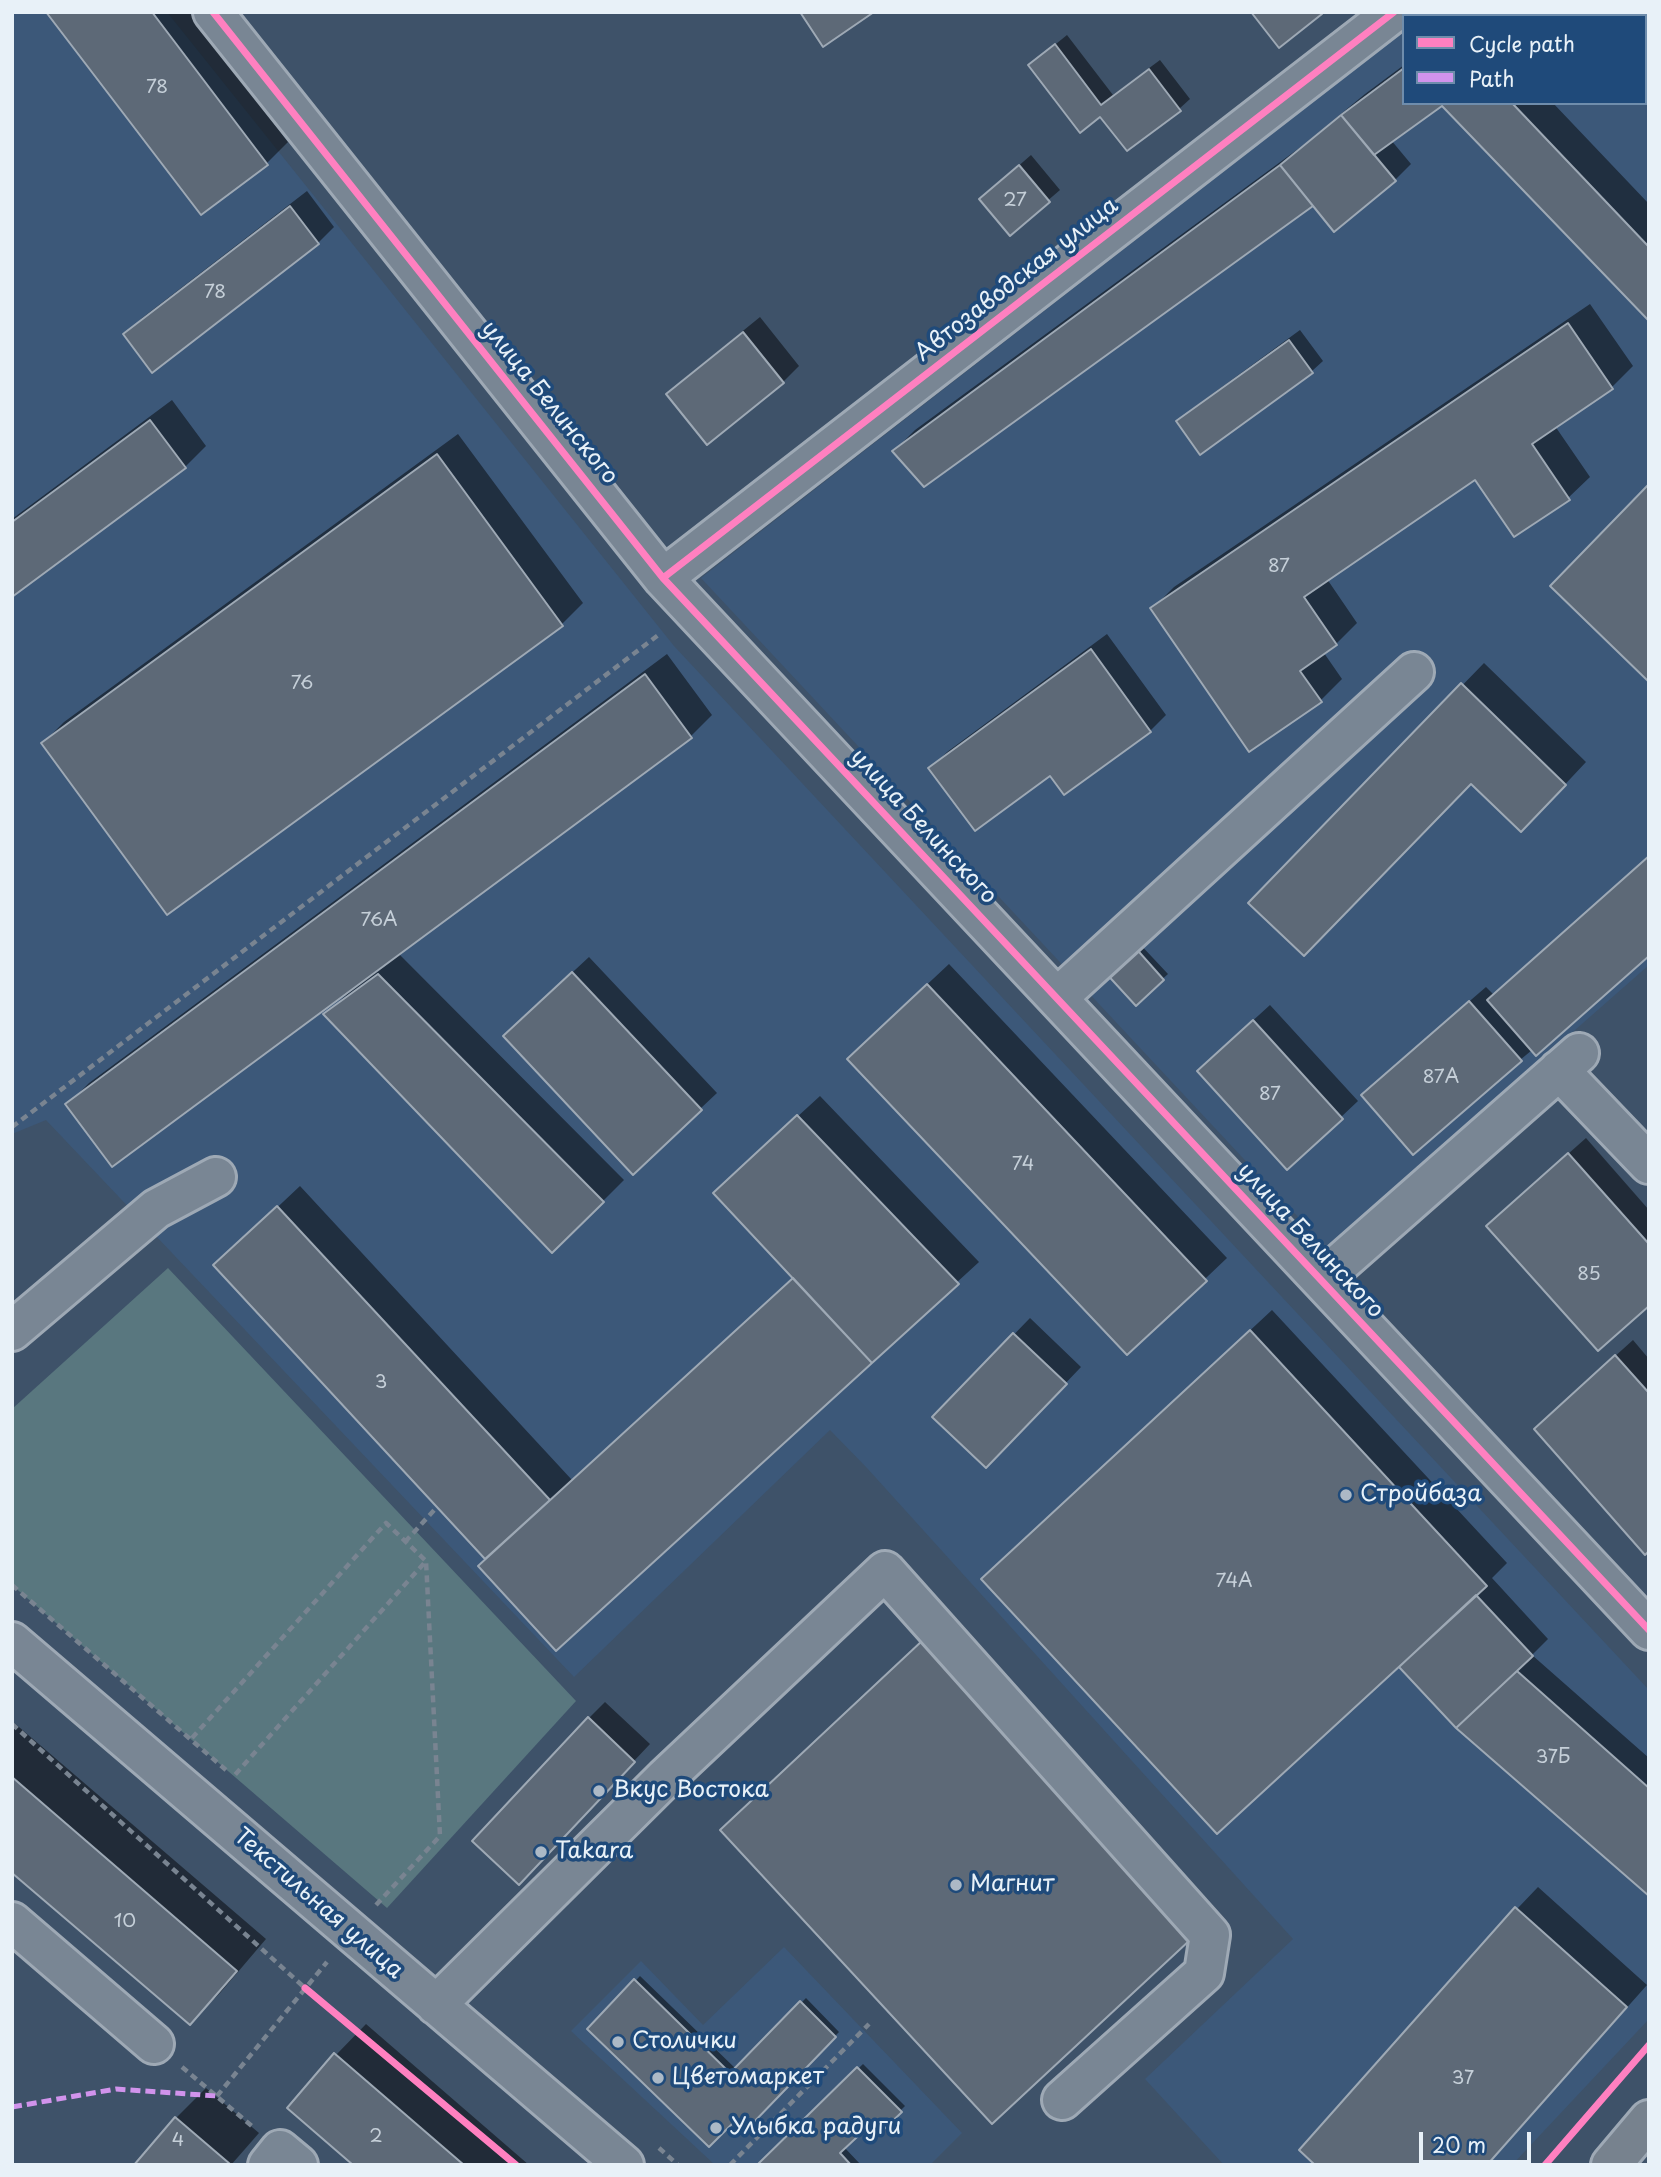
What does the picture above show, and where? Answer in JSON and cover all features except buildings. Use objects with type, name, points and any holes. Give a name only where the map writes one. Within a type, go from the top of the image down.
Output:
[{"type":"main road","points":[[1611,2165],[1649,2120]]},
{"type":"street","name":"улица Белинского","points":[[212,12],[663,578],[1321,1280],[1642,1609]]},
{"type":"street","name":"Автозаводская улица","points":[[663,578],[1394,12]]},
{"type":"street","points":[[1057,998],[1414,672]]},
{"type":"street","points":[[1321,1280],[1569,1062],[1649,1164]]},
{"type":"street","points":[[12,1331],[156,1209],[216,1177]]},
{"type":"street","points":[[436,2005],[665,1778],[885,1571],[1210,1935],[1204,1973],[1062,2100]]},
{"type":"street","name":"Текстильная улица","points":[[12,1642],[624,2165]]},
{"type":"street","points":[[12,1922],[155,2044]]},
{"type":"path","points":[[12,1128],[692,609]]},
{"type":"path","points":[[405,1542],[437,1507]]},
{"type":"path","points":[[192,1738],[386,1523],[426,1561],[440,1836],[351,1932],[217,2096]]},
{"type":"path","points":[[233,1777],[426,1561]]},
{"type":"path","points":[[12,1724],[305,1988]]},
{"type":"path","points":[[730,2165],[869,2024]]},
{"type":"path","points":[[155,2044],[217,2096],[282,2160]]},
{"type":"shaded area","points":[[12,12],[167,12],[674,646],[1649,1690],[1649,2019],[1512,2165],[1224,2165],[1145,2079],[1293,1939],[830,1430],[574,1677],[46,1120],[12,1134]]},
{"type":"shaded area","points":[[1649,12],[1649,965],[1327,1248],[701,578],[1402,33],[1402,105],[1647,105],[1647,14],[1426,14]]},
{"type":"shaded area","points":[[784,1947],[962,2133],[930,2165],[715,2165],[571,2031],[641,1961],[703,2025]]},
{"type":"green space","points":[[168,1268],[576,1701],[387,1908],[12,1585],[12,1409]]},
{"type":"marked path","points":[[12,2107],[116,2089],[217,2096]]},
{"type":"cycle path","points":[[213,12],[663,578],[1649,1630]]},
{"type":"cycle path","points":[[663,578],[1394,12]]},
{"type":"cycle path","points":[[305,1988],[516,2165]]},
{"type":"cycle path","points":[[1545,2165],[1649,2045]]},
{"type":"place","name":"Стройбаза","points":[[1346,1495]]},
{"type":"place","name":"Вкус Востока","points":[[599,1791]]},
{"type":"place","name":"Takara","points":[[541,1852]]},
{"type":"place","name":"Магнит","points":[[956,1885]]},
{"type":"place","name":"Столички","points":[[618,2042]]},
{"type":"place","name":"Цветомаркет","points":[[658,2078]]},
{"type":"place","name":"Улыбка радуги","points":[[716,2128]]}]
